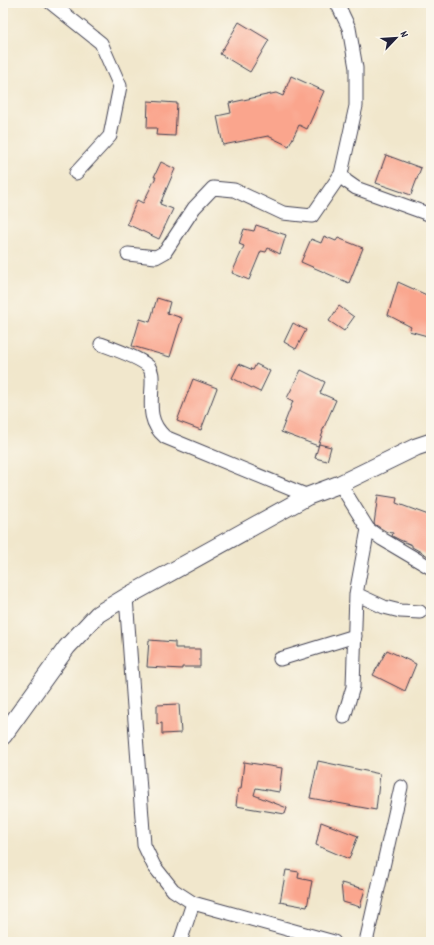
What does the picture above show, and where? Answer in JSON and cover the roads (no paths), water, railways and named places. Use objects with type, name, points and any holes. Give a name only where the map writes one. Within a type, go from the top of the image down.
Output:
[{"type":"street","points":[[51,3],[101,44],[120,86],[110,136],[76,173]]},
{"type":"street","points":[[128,254],[156,257],[165,252],[194,208],[213,188],[234,190],[283,213],[312,216],[341,174],[356,106],[356,68],[349,28],[337,3]]},
{"type":"street","points":[[341,174],[346,181],[356,188],[431,216]]},
{"type":"street","points":[[101,344],[142,361],[148,366],[152,374],[152,421],[157,430],[165,437],[308,496]]},
{"type":"street","points":[[3,736],[67,647],[98,614],[308,496],[340,484],[416,447],[431,442]]},
{"type":"street","points":[[340,484],[368,529],[431,568]]},
{"type":"street","points":[[344,717],[353,687],[356,636],[356,594],[368,529]]},
{"type":"street","points":[[356,594],[384,607],[400,612],[420,612]]},
{"type":"street","points":[[126,597],[144,844],[154,866],[173,890],[194,904],[334,942]]},
{"type":"street","points":[[280,659],[356,636]]},
{"type":"street","points":[[366,942],[401,787]]},
{"type":"street","points":[[180,942],[194,904]]}]
